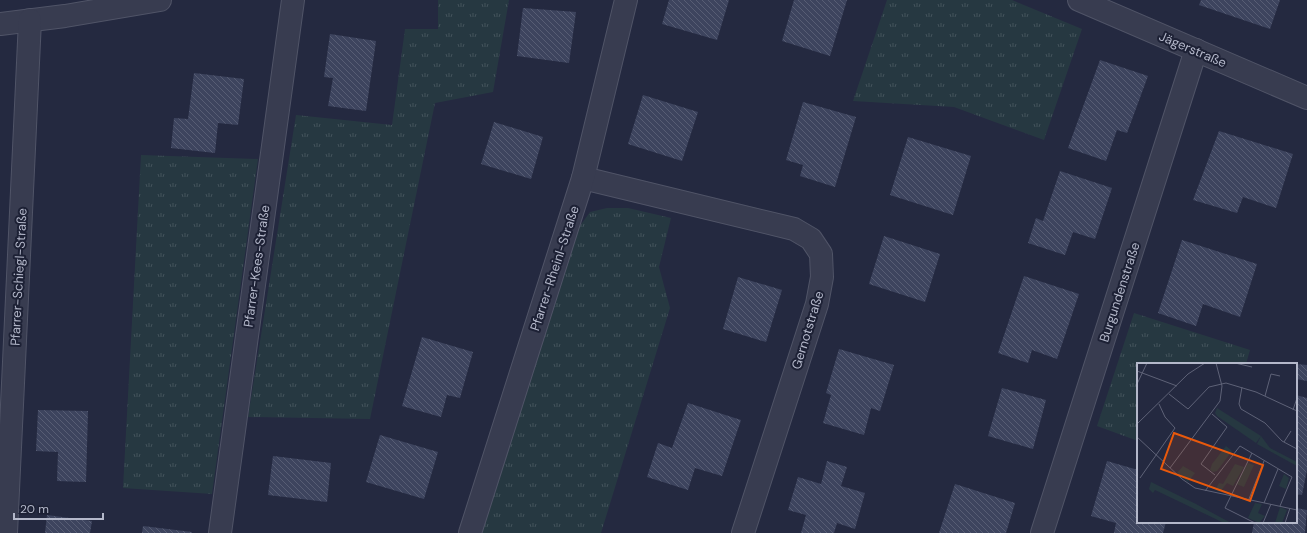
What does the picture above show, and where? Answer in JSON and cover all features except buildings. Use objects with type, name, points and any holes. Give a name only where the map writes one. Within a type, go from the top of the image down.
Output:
[{"type":"street","points":[[0,24],[65,16],[160,0]]},
{"type":"street","name":"Pfarrer-Kees-Straße","points":[[220,533],[293,0]]},
{"type":"street","name":"Pfarrer-Rheinl-Straße","points":[[470,533],[583,178],[626,0]]},
{"type":"street","name":"Jägerstraße","points":[[1079,0],[1307,98]]},
{"type":"street","name":"Pfarrer-Schiegl-Straße","points":[[6,533],[30,20]]},
{"type":"street","name":"Burgundenstraße","points":[[1042,533],[1196,50]]},
{"type":"street","name":"Gernotstraße","points":[[583,178],[794,229],[811,239],[821,254],[822,277],[817,304],[743,533]]},
{"type":"green space","points":[[438,0],[509,0],[493,92],[435,103],[370,419],[248,417],[296,115],[392,125],[405,29],[438,29]]},
{"type":"green space","points":[[887,0],[1012,0],[1082,29],[1044,140],[954,107],[853,101]]},
{"type":"green space","points":[[141,155],[258,159],[212,494],[123,488]]},
{"type":"green space","points":[[607,208],[628,208],[671,218],[659,267],[670,308],[601,533],[482,533],[577,230],[590,212]]},
{"type":"green space","points":[[1134,313],[1250,350],[1246,363],[1137,363],[1137,441],[1097,426]]}]
